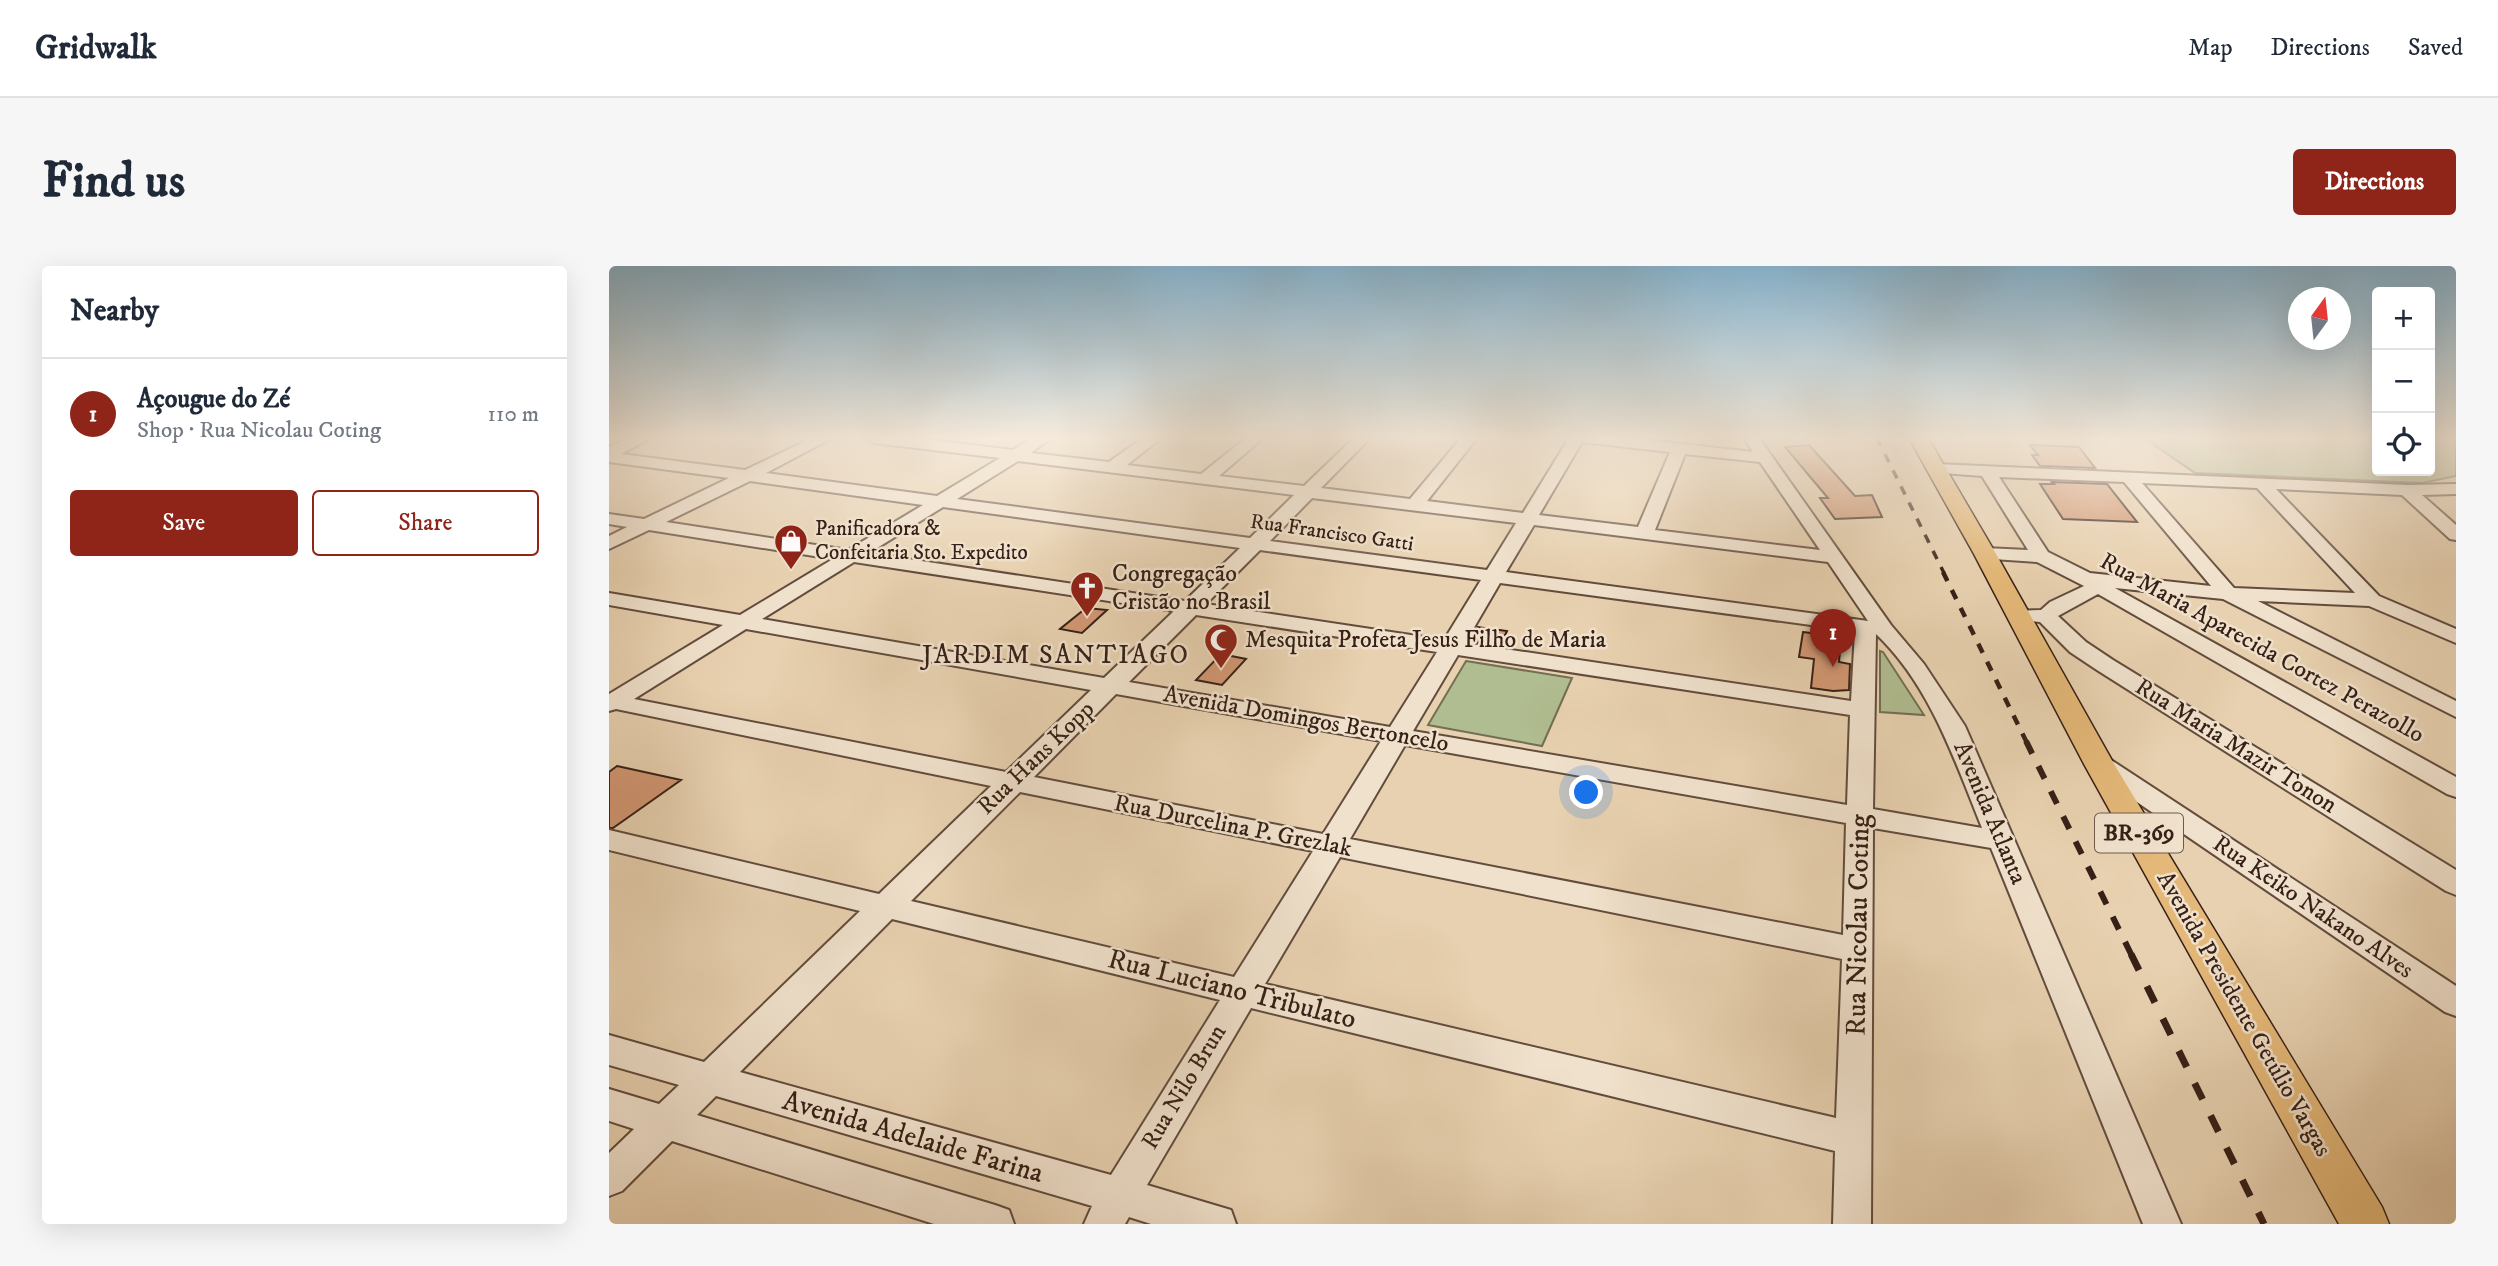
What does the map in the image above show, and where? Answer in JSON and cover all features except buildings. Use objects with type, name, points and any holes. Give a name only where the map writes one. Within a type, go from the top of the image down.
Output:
[{"type":"main road","name":"Avenida Presidente Getúlio Vargas","points":[[1944,483],[1985,554],[2032,615],[2099,764],[2365,1224]]},
{"type":"street","points":[[609,543],[641,524],[726,483]]},
{"type":"street","name":"Rua Francisco Gatti","points":[[799,483],[1875,628]]},
{"type":"street","points":[[610,702],[971,483]]},
{"type":"street","points":[[1234,483],[1832,557]]},
{"type":"street","name":"Rua Hans Kopp","points":[[609,1178],[1317,483]]},
{"type":"street","points":[[1415,505],[1433,483]]},
{"type":"street","name":"Rua Nilo Brun","points":[[1111,1210],[1549,483]]},
{"type":"street","points":[[1645,533],[1665,483]]},
{"type":"street","name":"Avenida Atlanta","points":[[1782,483],[1832,557],[1875,628],[1916,669],[1953,726],[2162,1224]]},
{"type":"street","points":[[1994,483],[2041,556]]},
{"type":"street","points":[[2133,483],[2228,594],[2456,710]]},
{"type":"street","points":[[2237,483],[2452,491]]},
{"type":"street","points":[[2262,484],[2372,600]]},
{"type":"street","points":[[2407,490],[2456,534]]},
{"type":"street","points":[[609,519],[1862,710]]},
{"type":"street","points":[[609,534],[641,524]]},
{"type":"street","name":"Rua Maria Aparecida Cortez Perazollo","points":[[1985,554],[2041,556],[2456,788]]},
{"type":"street","points":[[2032,615],[2066,600],[2084,596],[2091,583],[2228,594],[2372,600],[2456,637]]},
{"type":"street","name":"Avenida Domingos Bertoncelo","points":[[609,599],[2003,841]]},
{"type":"street","name":"Rua Maria Mazir Tonon","points":[[2032,615],[2105,665],[2456,884]]},
{"type":"street","name":"Rua Nicolau Coting","points":[[1852,1224],[1862,710],[1875,628]]},
{"type":"street","name":"Rua Durcelina P. Grezlak","points":[[610,702],[1857,950]]},
{"type":"street","name":"Rua Keiko Nakano Alves","points":[[2099,764],[2456,1003]]},
{"type":"street","name":"Rua Luciano Tribulato","points":[[609,841],[1854,1139]]},
{"type":"street","name":"Avenida Adelaide Farina","points":[[609,1050],[711,1079],[1111,1210],[1217,1224]]},
{"type":"street","points":[[609,1105],[995,1224]]},
{"type":"green space","points":[[1880,651],[1883,652],[1924,715],[1880,712]]},
{"type":"green space","points":[[1466,661],[1572,678],[1542,746],[1428,725]]},
{"type":"railway","points":[[1899,483],[1944,573]]},
{"type":"railway","points":[[1943,572],[2027,743]]},
{"type":"railway","points":[[2026,741],[2132,956]]},
{"type":"railway","points":[[2131,954],[2264,1224]]},
{"type":"place","name":"Panificadora & Confeitaria Sto. Expedito","points":[[791,571]]},
{"type":"place","name":"Congregação Cristão no Brasil","points":[[1087,618]]},
{"type":"place","name":"Açougue do Zé","points":[[1833,667]]},
{"type":"place","name":"Mesquita Profeta Jesus Filho de Maria","points":[[1221,670]]},
{"type":"district","name":"JARDIM SANTIAGO","points":[[1056,655]]}]
